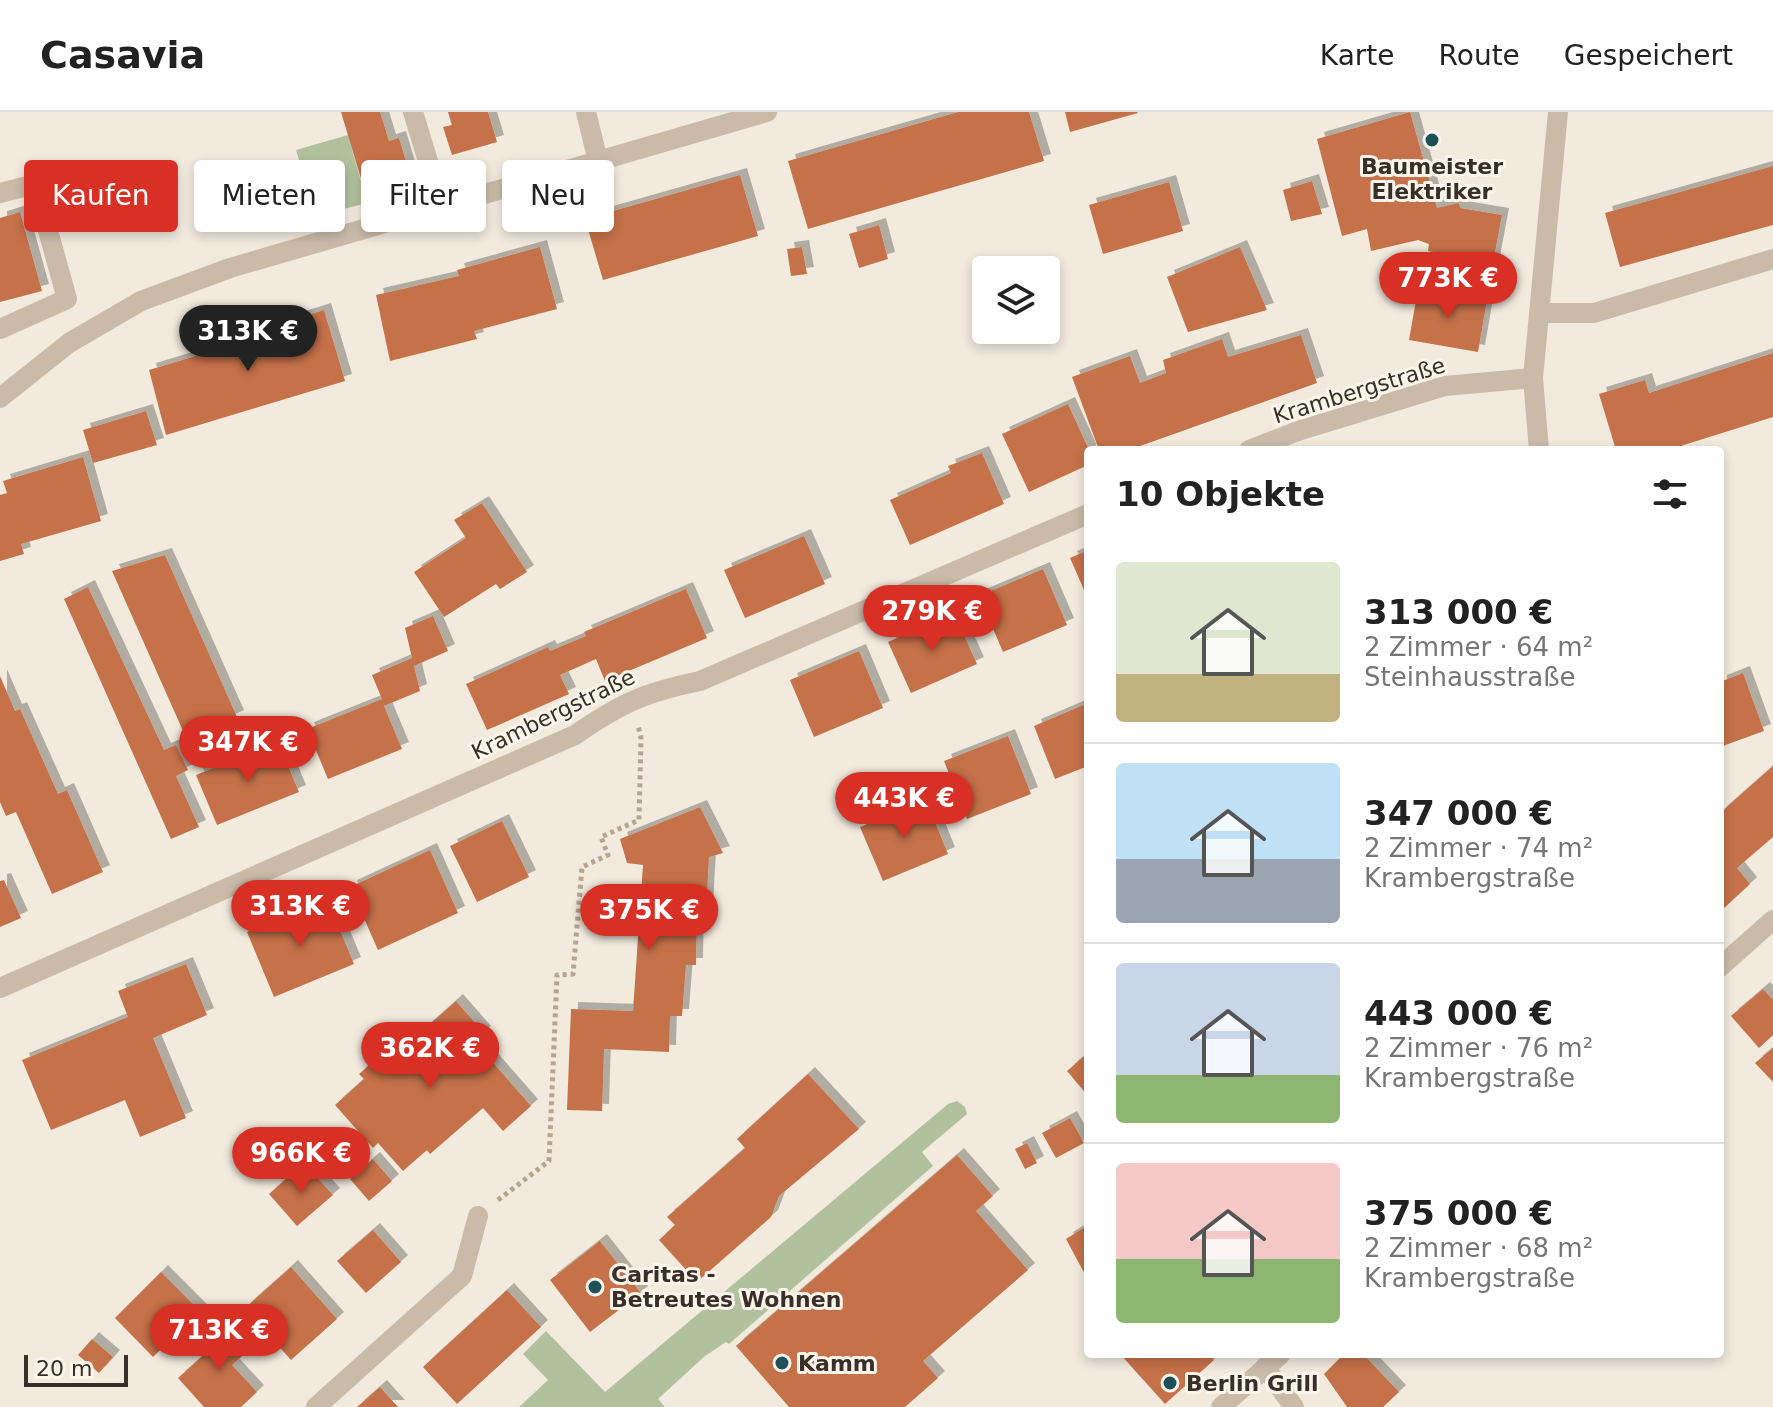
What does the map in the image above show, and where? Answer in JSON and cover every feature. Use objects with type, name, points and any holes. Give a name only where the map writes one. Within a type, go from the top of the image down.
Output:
[{"type":"street","points":[[413,112],[428,160]]},
{"type":"street","points":[[586,112],[598,160]]},
{"type":"street","points":[[601,160],[767,112]]},
{"type":"street","points":[[1539,446],[1533,378],[1558,112]]},
{"type":"street","points":[[0,193],[35,184],[67,299],[0,329]]},
{"type":"street","points":[[0,398],[69,343],[141,301],[230,268],[361,230]]},
{"type":"street","points":[[1539,313],[1594,313],[1773,259]]},
{"type":"street","name":"Krambergstraße","points":[[1259,446],[1311,426],[1445,386],[1533,378]]},
{"type":"street","name":"Krambergstraße","points":[[0,988],[575,735],[613,709],[656,690],[700,681],[1084,516]]},
{"type":"street","points":[[1724,963],[1773,920]]},
{"type":"street","points":[[316,1407],[462,1276],[478,1216]]},
{"type":"street","points":[[1221,1407],[1273,1360],[1294,1407]]},
{"type":"path","points":[[478,1216],[549,1161],[557,975],[573,974],[582,867],[608,855],[601,837],[639,820],[641,738],[630,702]]},
{"type":"green space","points":[[348,135],[361,182],[361,205],[345,209],[345,160],[299,160],[296,150]]},
{"type":"green space","points":[[957,1101],[965,1107],[967,1114],[922,1152],[933,1166],[729,1344],[726,1342],[705,1356],[658,1399],[665,1407],[519,1407],[548,1380],[523,1354],[546,1331],[605,1392],[948,1104]]},
{"type":"building","points":[[341,112],[380,112],[389,141],[399,138],[406,160],[361,160],[361,179]]},
{"type":"building","points":[[448,112],[488,112],[497,142],[452,155],[443,127],[452,125]]},
{"type":"building","points":[[958,112],[1029,112],[1044,161],[808,229],[788,161]]},
{"type":"building","points":[[1065,112],[1137,112],[1138,113],[1070,132]]},
{"type":"building","points":[[1410,112],[1437,208],[1459,203],[1460,208],[1502,215],[1493,263],[1428,251],[1429,244],[1418,240],[1371,251],[1367,229],[1342,236],[1317,139]]},
{"type":"building","points":[[1773,166],[1773,225],[1620,267],[1605,213]]},
{"type":"building","points":[[740,175],[758,236],[603,280],[589,232],[614,232],[614,211]]},
{"type":"building","points":[[1312,181],[1322,214],[1291,221],[1283,190]]},
{"type":"building","points":[[1169,182],[1183,231],[1103,254],[1089,205]]},
{"type":"building","points":[[20,212],[42,291],[0,302],[0,218]]},
{"type":"building","points":[[879,225],[888,259],[859,268],[849,234]]},
{"type":"building","points":[[540,247],[557,309],[474,331],[477,339],[390,361],[376,295],[459,276],[457,270]]},
{"type":"building","points":[[802,247],[807,274],[791,276],[787,249]]},
{"type":"building","points":[[1240,247],[1267,310],[1188,332],[1167,277]]},
{"type":"building","points":[[1418,289],[1487,300],[1478,352],[1409,340]]},
{"type":"building","points":[[324,310],[345,381],[166,435],[149,370],[232,345],[231,339]]},
{"type":"building","points":[[1301,335],[1317,383],[1140,446],[1098,446],[1072,377],[1130,356],[1140,383],[1166,373],[1163,360],[1222,339],[1228,357]]},
{"type":"building","points":[[1773,353],[1773,417],[1681,446],[1615,446],[1599,394],[1645,380],[1649,393]]},
{"type":"building","points":[[1068,404],[1087,446],[1084,446],[1084,467],[1029,492],[1002,434]]},
{"type":"building","points":[[146,411],[157,445],[93,463],[83,430]]},
{"type":"building","points":[[982,453],[1004,504],[910,545],[890,500],[951,473],[948,466]]},
{"type":"building","points":[[83,457],[101,521],[21,544],[24,554],[0,561],[0,495],[7,493],[3,481]]},
{"type":"building","points":[[482,503],[527,572],[500,589],[496,584],[444,617],[414,572],[466,538],[454,520]]},
{"type":"building","points":[[804,536],[825,584],[745,618],[724,570]]},
{"type":"building","points":[[1084,552],[1084,590],[1070,558]]},
{"type":"building","points":[[165,555],[237,717],[187,740],[112,571]]},
{"type":"building","points":[[1043,569],[1067,625],[1003,652],[979,596]]},
{"type":"building","points":[[88,587],[164,750],[176,745],[188,770],[176,776],[199,827],[171,839],[64,599]]},
{"type":"building","points":[[686,589],[707,638],[605,681],[596,659],[560,675],[569,694],[487,730],[466,684],[548,647],[550,651],[586,636],[584,632]]},
{"type":"building","points":[[954,613],[977,664],[911,693],[888,642]]},
{"type":"building","points":[[433,616],[448,651],[414,666],[420,691],[384,706],[402,749],[328,779],[307,729],[382,699],[372,675],[412,658],[405,628]]},
{"type":"building","points":[[859,651],[883,708],[814,737],[790,680]]},
{"type":"building","points":[[1743,673],[1764,731],[1724,746],[1724,680]]},
{"type":"building","points":[[0,676],[15,711],[20,709],[58,794],[67,790],[103,872],[52,894],[16,812],[6,816],[0,802]]},
{"type":"building","points":[[1084,705],[1084,768],[1055,779],[1034,726]]},
{"type":"building","points":[[1008,736],[1031,794],[967,819],[944,761]]},
{"type":"building","points":[[278,742],[299,792],[217,825],[196,775]]},
{"type":"building","points":[[1773,766],[1773,837],[1737,868],[1750,884],[1724,908],[1724,809]]},
{"type":"building","points":[[926,800],[948,854],[883,881],[860,827]]},
{"type":"building","points":[[700,807],[723,853],[709,857],[706,911],[697,910],[696,965],[686,965],[682,1016],[670,1016],[669,1052],[604,1049],[602,1111],[567,1110],[571,1009],[633,1011],[643,865],[627,863],[620,839]]},
{"type":"building","points":[[502,821],[529,877],[477,902],[450,846]]},
{"type":"building","points":[[430,850],[458,913],[378,950],[350,887]]},
{"type":"building","points":[[4,880],[21,918],[0,927],[0,881]]},
{"type":"building","points":[[327,899],[354,964],[274,997],[247,932]]},
{"type":"building","points":[[186,964],[207,1015],[153,1038],[186,1118],[140,1137],[125,1100],[51,1130],[22,1060],[128,1017],[118,991]]},
{"type":"building","points":[[1763,989],[1773,1000],[1773,1035],[1759,1048],[1731,1016]]},
{"type":"building","points":[[456,1001],[484,1033],[474,1041],[531,1106],[503,1131],[483,1108],[430,1154],[427,1150],[403,1171],[378,1143],[373,1148],[335,1105],[364,1079],[359,1074],[389,1048],[395,1055]]},
{"type":"building","points":[[1773,1048],[1773,1082],[1755,1063]]},
{"type":"building","points":[[1084,1056],[1084,1091],[1067,1071]]},
{"type":"building","points":[[808,1074],[859,1129],[779,1196],[771,1217],[697,1282],[659,1240],[675,1225],[667,1217],[745,1148],[737,1139]]},
{"type":"building","points":[[1070,1118],[1084,1143],[1056,1158],[1042,1133]]},
{"type":"building","points":[[1027,1143],[1037,1163],[1025,1169],[1015,1149]]},
{"type":"building","points":[[957,1155],[993,1196],[976,1211],[1028,1270],[923,1361],[938,1378],[905,1407],[789,1407],[736,1346]]},
{"type":"building","points":[[373,1159],[392,1181],[369,1201],[350,1179]]},
{"type":"building","points":[[304,1163],[333,1195],[297,1226],[269,1194]]},
{"type":"building","points":[[1084,1228],[1084,1273],[1066,1239]]},
{"type":"building","points":[[373,1230],[401,1262],[366,1293],[337,1261]]},
{"type":"building","name":"Caritas - Betreutes Wohnen","points":[[600,1241],[641,1293],[590,1332],[550,1280]]},
{"type":"building","points":[[291,1267],[337,1319],[291,1360],[245,1308]]},
{"type":"building","points":[[161,1272],[200,1311],[153,1357],[115,1318]]},
{"type":"building","points":[[507,1290],[541,1327],[457,1404],[423,1367]]},
{"type":"building","points":[[215,1318],[249,1350],[232,1365],[257,1392],[241,1407],[204,1407],[178,1378],[215,1345],[201,1331]]},
{"type":"building","points":[[92,1339],[113,1357],[99,1373],[78,1355]]},
{"type":"building","points":[[1124,1358],[1214,1360],[1165,1404]]},
{"type":"building","points":[[1340,1358],[1367,1358],[1399,1392],[1383,1407],[1347,1407],[1324,1374]]},
{"type":"building","points":[[380,1387],[398,1407],[357,1407]]},
{"type":"place","name":"Baumeister Elektriker","points":[[1432,140]]},
{"type":"place","name":"Caritas - Betreutes Wohnen","points":[[595,1287]]},
{"type":"place","name":"Kamm","points":[[782,1363]]},
{"type":"place","name":"Berlin Grill","points":[[1170,1383]]}]
